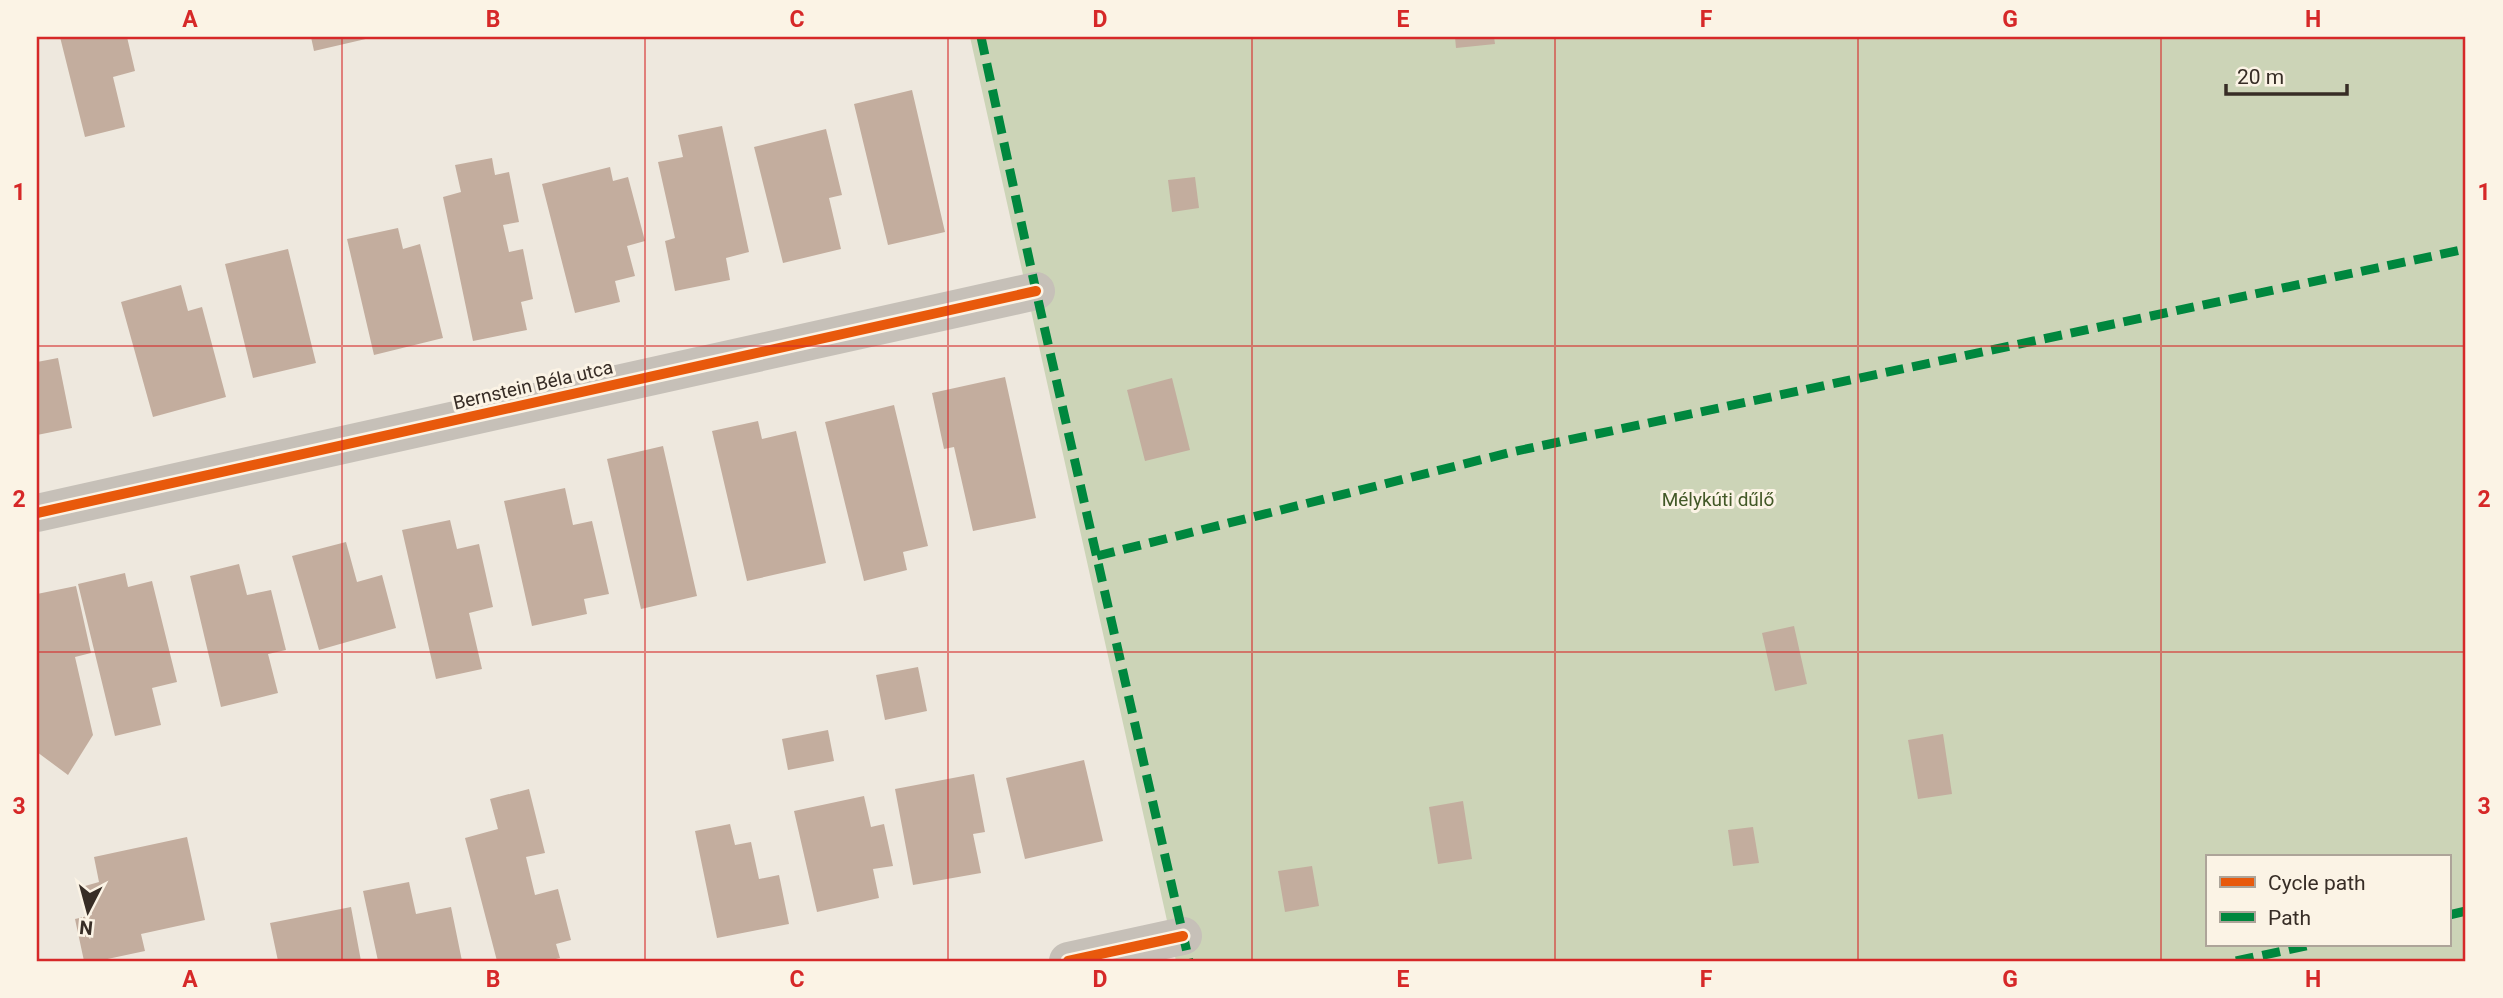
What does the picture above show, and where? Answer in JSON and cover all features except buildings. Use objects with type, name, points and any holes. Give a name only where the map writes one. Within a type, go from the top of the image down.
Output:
[{"type":"street","name":"Bernstein Béla utca","points":[[37,513],[1036,291]]},
{"type":"street","points":[[1068,961],[1183,936]]},
{"type":"green space","name":"Mélykúti dűlő","points":[[970,37],[2466,37],[2466,961],[1176,961]]},
{"type":"marked path","points":[[981,37],[1036,291],[1189,961]]},
{"type":"marked path","points":[[1097,556],[1512,452],[2466,249]]},
{"type":"marked path","points":[[2450,915],[2466,911]]},
{"type":"marked path","points":[[2236,961],[2306,946]]},
{"type":"cycle path","points":[[37,513],[1036,291]]},
{"type":"cycle path","points":[[1068,961],[1183,936]]}]
